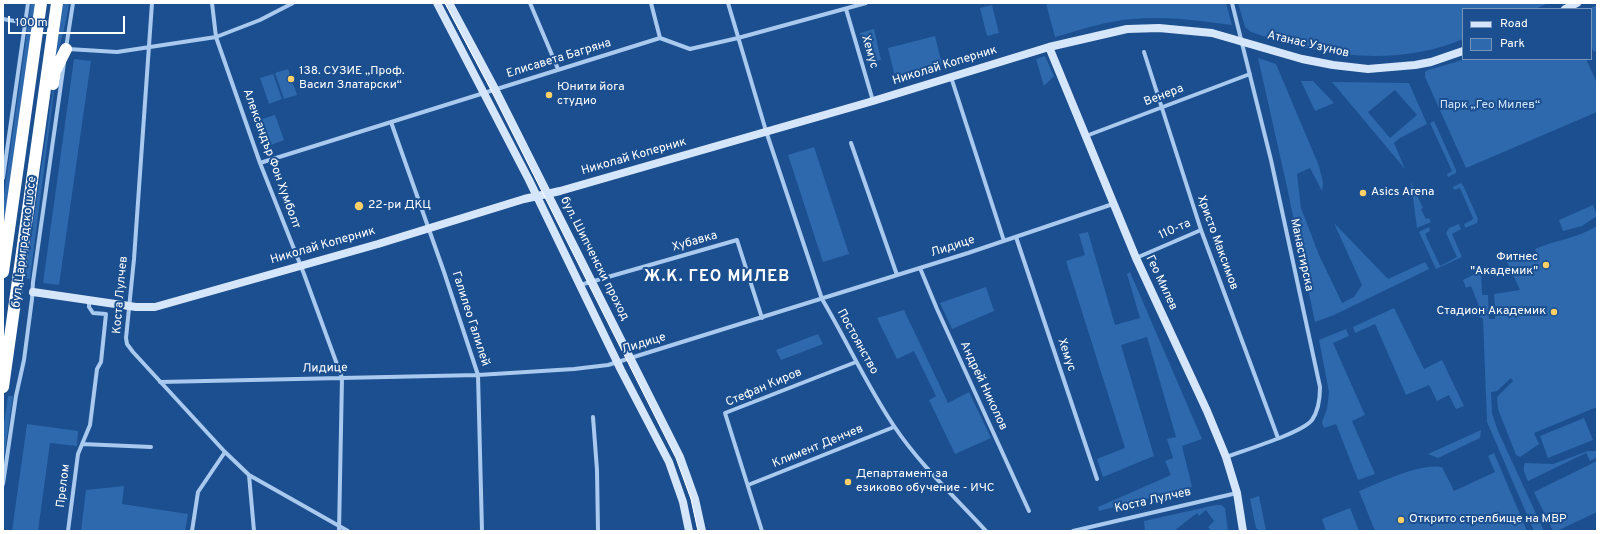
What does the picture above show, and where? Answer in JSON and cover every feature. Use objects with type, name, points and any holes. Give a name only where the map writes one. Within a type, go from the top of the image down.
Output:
[{"type":"highway","name":"бул. Цариградско шосе","points":[[3,272],[41,3]]},
{"type":"highway","name":"бул. Цариградско шосе","points":[[3,387],[37,136],[57,3]]},
{"type":"highway","points":[[37,136],[48,118],[55,70],[66,49]]},
{"type":"street","points":[[3,178],[28,3]]},
{"type":"street","name":"бул. Цариградско шосе","points":[[3,484],[16,396],[24,360],[73,3]]},
{"type":"street","name":"Коста Лулчев","points":[[152,3],[134,259],[126,338],[127,344],[225,452],[249,475],[339,529],[348,531]]},
{"type":"street","name":"Александър Фон Хумболт","points":[[212,3],[216,37],[260,163],[342,378],[339,529]]},
{"type":"street","points":[[66,49],[117,52],[216,37],[260,20],[293,3]]},
{"type":"street","name":"бул. Шипченски проход","points":[[437,3],[536,196],[669,462],[683,502],[689,531]]},
{"type":"street","name":"бул. Шипченски проход","points":[[450,3],[680,456],[695,498],[702,531]]},
{"type":"street","points":[[530,3],[558,69]]},
{"type":"street","points":[[651,3],[660,38],[690,49],[738,38],[866,3]]},
{"type":"street","name":"Постоянство","points":[[728,3],[766,131],[822,299],[856,362],[894,427],[936,479],[986,531]]},
{"type":"street","name":"Манастирска","points":[[1226,457],[1298,430],[1311,421],[1319,403],[1320,387],[1272,160],[1232,3]]},
{"type":"street","points":[[1567,8],[1577,3]]},
{"type":"street","name":"Хемус","points":[[846,9],[873,101]]},
{"type":"street","points":[[3,19],[26,22]]},
{"type":"street","name":"Николай Коперник","points":[[33,292],[129,306],[155,306],[873,101],[1049,47],[1110,32],[1159,28],[1212,33],[1242,41]]},
{"type":"street","name":"Елисавета Багряна","points":[[260,163],[483,92],[660,38]]},
{"type":"street","name":"Атанас Узунов","points":[[1242,41],[1302,59],[1338,66],[1368,69],[1415,65],[1431,62],[1462,51]]},
{"type":"street","name":"Гео Милев","points":[[1049,47],[1136,258],[1207,411],[1226,457],[1237,493],[1243,531]]},
{"type":"street","name":"Христо Максимов","points":[[1144,52],[1201,230],[1278,438]]},
{"type":"street","name":"Венера","points":[[1086,136],[1250,74]]},
{"type":"street","points":[[951,76],[1004,241]]},
{"type":"street","name":"Галилео Галилей","points":[[391,122],[478,375],[482,531]]},
{"type":"street","points":[[851,143],[897,275]]},
{"type":"street","name":"Лидице","points":[[160,382],[478,375],[574,369],[608,365],[920,268],[1113,204]]},
{"type":"street","name":"110-та","points":[[1136,258],[1201,230]]},
{"type":"street","name":"Хемус","points":[[1016,237],[1097,479]]},
{"type":"street","name":"Хубавка","points":[[580,285],[737,240],[762,318]]},
{"type":"street","name":"Андрей Николов","points":[[920,268],[937,309],[1029,511]]},
{"type":"street","name":"Прелом","points":[[68,531],[78,454],[90,425],[97,370],[101,362],[106,314],[93,313],[89,307],[89,300]]},
{"type":"street","name":"Стефан Киров","points":[[762,531],[725,413],[856,362]]},
{"type":"street","points":[[593,417],[597,470],[598,531]]},
{"type":"street","name":"Климент Денчев","points":[[748,485],[894,427]]},
{"type":"street","points":[[82,444],[151,447]]},
{"type":"street","points":[[192,531],[198,492],[225,452]]},
{"type":"street","points":[[249,475],[254,531]]},
{"type":"street","name":"Коста Лулчев","points":[[1073,531],[1237,493]]},
{"type":"green space","points":[[31,3],[35,3],[3,232],[3,201]]},
{"type":"green space","points":[[63,3],[69,3],[61,43],[56,56]]},
{"type":"green space","points":[[1046,3],[1226,3],[1232,25],[1202,21],[1142,18],[1105,23],[1055,37]]},
{"type":"green space","points":[[1238,3],[1549,3],[1537,8],[1462,8],[1462,39],[1437,48],[1410,54],[1384,56],[1330,52],[1277,40],[1251,32],[1245,27]]},
{"type":"green space","points":[[992,5],[999,33],[987,36],[980,8]]},
{"type":"green space","points":[[1597,5],[1597,50],[1594,52],[1592,48],[1591,8]]},
{"type":"green space","points":[[874,29],[881,60],[867,63],[860,33]]},
{"type":"green space","points":[[935,36],[942,65],[895,77],[888,48]]},
{"type":"green space","points":[[1045,56],[1054,76],[1044,86],[1036,59]]},
{"type":"green space","points":[[1258,58],[1276,64],[1319,166],[1323,183],[1322,191],[1310,168],[1297,174],[1301,208],[1319,255],[1342,303],[1354,297],[1362,285],[1334,223],[1388,279],[1425,262],[1429,269],[1334,315],[1315,322]]},
{"type":"green space","points":[[74,59],[91,61],[59,285],[43,283]]},
{"type":"green space","name":"Парк „Гео Милев“","points":[[1463,60],[1586,60],[1597,83],[1597,112],[1466,168],[1425,77],[1425,72]]},
{"type":"green space","points":[[288,69],[297,95],[284,99],[275,73]]},
{"type":"green space","points":[[273,74],[282,99],[269,104],[260,78]]},
{"type":"green space","points":[[56,76],[30,279],[25,278]]},
{"type":"green space","points":[[1301,81],[1313,81],[1334,103],[1315,111]]},
{"type":"green space","points":[[1332,82],[1409,83],[1427,124],[1400,138],[1394,143],[1405,169]],"holes":[[[1395,90],[1417,115],[1390,138],[1368,112]]]},
{"type":"green space","points":[[275,115],[284,140],[271,145],[262,119]]},
{"type":"green space","points":[[1434,121],[1456,170],[1456,173],[1448,177],[1447,174],[1452,171],[1430,123]]},
{"type":"green space","points":[[814,147],[849,254],[823,262],[788,155]]},
{"type":"green space","points":[[1411,182],[1423,208],[1421,209],[1426,219],[1429,218],[1431,222],[1417,228]]},
{"type":"green space","points":[[1461,183],[1478,219],[1477,223],[1465,228],[1464,224],[1473,218],[1460,188],[1454,190],[1453,187]]},
{"type":"green space","points":[[1593,205],[1597,216],[1582,226],[1563,231],[1559,220]]},
{"type":"green space","points":[[1459,224],[1461,229],[1452,234],[1462,257],[1436,269],[1419,232],[1429,227],[1430,231],[1425,234],[1440,266],[1457,257],[1446,233],[1449,228]]},
{"type":"green space","name":"Стадион Академик","points":[[1597,226],[1597,407],[1534,433],[1539,444],[1520,457],[1516,455],[1498,409],[1497,397],[1513,381],[1511,378],[1497,391],[1491,392],[1492,413],[1498,431],[1544,531],[1534,531],[1487,422],[1483,319],[1477,315],[1475,308],[1479,306],[1471,286],[1466,288],[1463,280],[1481,271],[1482,295],[1488,295],[1489,319],[1495,319],[1495,313],[1509,314],[1511,310],[1495,308],[1494,294],[1520,290],[1507,262],[1522,255],[1524,259],[1537,253],[1535,249],[1574,236]]},
{"type":"green space","points":[[1088,232],[1115,325],[1140,318],[1127,274],[1130,272],[1202,439],[1182,446],[1192,487],[1099,511],[1098,507],[1171,475],[1165,461],[1173,458],[1167,439],[1176,437],[1147,337],[1121,345],[1154,456],[1103,477],[1097,459],[1125,448],[1066,261],[1085,255],[1079,234]]},
{"type":"green space","points":[[986,287],[994,311],[952,329],[940,303]]},
{"type":"green space","points":[[1394,308],[1424,369],[1442,360],[1464,406],[1456,409],[1449,395],[1437,401],[1429,385],[1406,395],[1375,324],[1355,333],[1353,327]]},
{"type":"green space","points":[[904,310],[948,403],[969,392],[991,438],[955,454],[929,400],[936,396],[914,351],[897,359],[877,318]]},
{"type":"green space","points":[[1346,329],[1349,336],[1333,343],[1365,415],[1352,421],[1375,474],[1358,480],[1336,424],[1324,428],[1322,422],[1327,409],[1329,392],[1319,340]]},
{"type":"green space","points":[[818,334],[823,344],[781,360],[776,350]]},
{"type":"green space","points":[[8,396],[13,396],[3,465],[3,431]]},
{"type":"green space","points":[[1584,418],[1593,440],[1548,458],[1540,436]]},
{"type":"green space","points":[[27,424],[78,431],[77,446],[50,443],[38,531],[12,531]]},
{"type":"green space","points":[[1481,430],[1480,438],[1438,458],[1428,454]]},
{"type":"green space","points":[[1588,451],[1597,451],[1597,457],[1590,461],[1586,453],[1528,481],[1524,470],[1525,463],[1553,464]]},
{"type":"green space","points":[[1494,453],[1527,531],[1375,531],[1359,491],[1412,470],[1442,467],[1454,491],[1495,472],[1488,456]]},
{"type":"green space","points":[[1597,461],[1597,512],[1557,531],[1553,531],[1534,492]]},
{"type":"green space","points":[[124,486],[122,504],[188,514],[185,531],[81,531],[86,490]]},
{"type":"green space","points":[[1259,496],[1266,531],[1260,531],[1256,528],[1250,499]]},
{"type":"green space","points":[[1221,505],[1225,508],[1228,531],[1211,531],[1208,527],[1214,521],[1206,510],[1199,516],[1197,513],[1174,531],[1145,531],[1144,521]]},
{"type":"green space","points":[[1350,508],[1359,531],[1326,531],[1322,519]]},
{"type":"tram line","points":[[445,3],[491,90],[676,458],[691,499],[698,531]]},
{"type":"place","name":"138. СУЗИЕ „Проф. Васил Златарски“","points":[[291,79]]},
{"type":"place","name":"Юнити йога студио","points":[[549,95]]},
{"type":"place","name":"Asics Arena","points":[[1363,193]]},
{"type":"place","name":"22-ри ДКЦ","points":[[359,206]]},
{"type":"place","name":"Фитнес \"Академик\"","points":[[1546,265]]},
{"type":"place","name":"Стадион Академик","points":[[1554,312]]},
{"type":"place","name":"Департамент за езиково обучение - ИЧС","points":[[848,482]]},
{"type":"place","name":"Открито стрелбище на МВР","points":[[1401,520]]},
{"type":"district","name":"Ж.К. ГЕО МИЛЕВ","points":[[717,278]]}]
